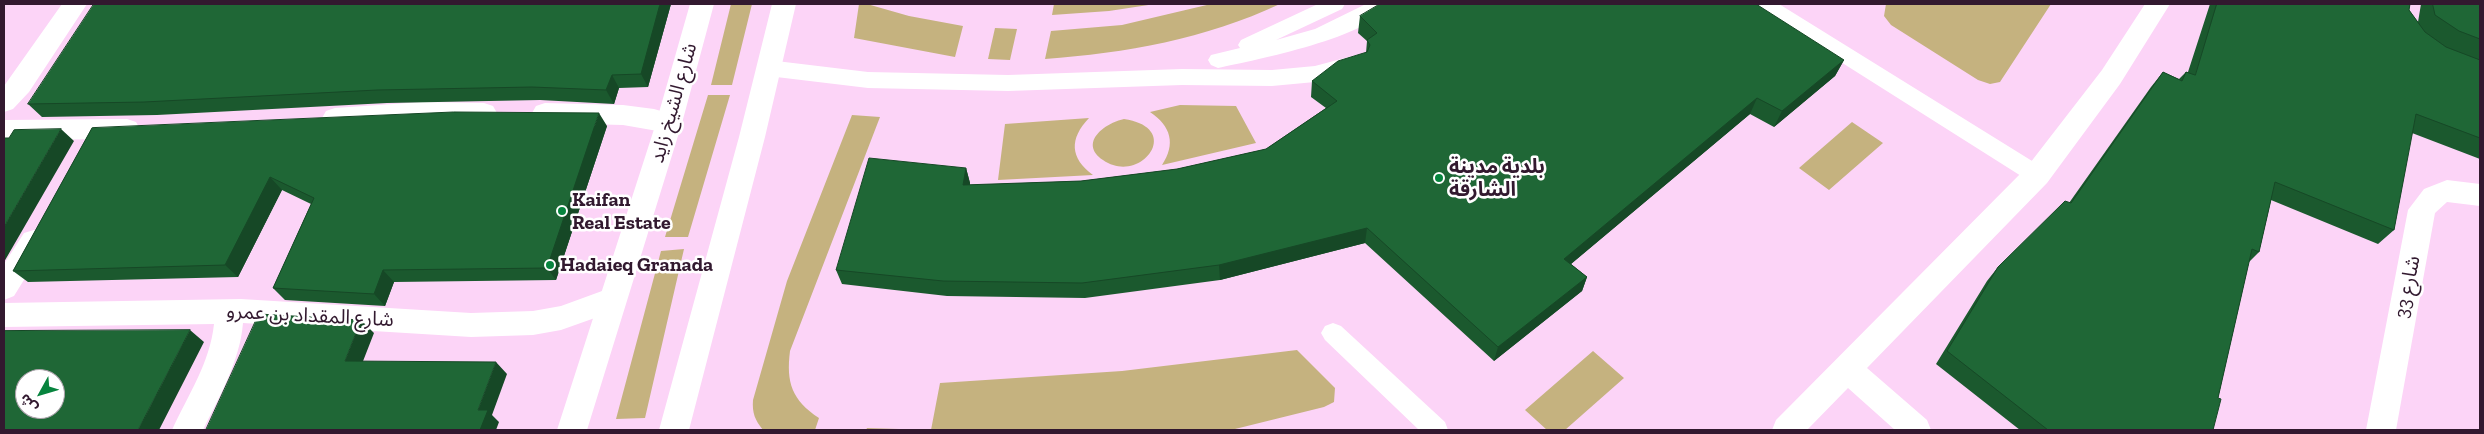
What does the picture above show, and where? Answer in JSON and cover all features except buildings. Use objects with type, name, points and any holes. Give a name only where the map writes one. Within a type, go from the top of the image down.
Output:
[{"type":"street","points":[[4,102],[20,85],[75,4]]},
{"type":"street","name":"شارع الشيخ زايد","points":[[572,430],[669,123],[702,4]]},
{"type":"street","points":[[674,430],[742,175],[784,4]]},
{"type":"street","points":[[1787,430],[2037,175],[2111,77],[2158,4]]},
{"type":"street","points":[[313,120],[422,112],[617,114],[647,117],[669,123]]},
{"type":"street","points":[[4,130],[95,131],[153,128]]},
{"type":"street","points":[[81,157],[95,131]]},
{"type":"street","name":"شارع 33","points":[[2381,430],[2422,210],[2429,198],[2443,192],[2462,191],[2480,194]]},
{"type":"street","points":[[4,288],[23,260],[47,217]]},
{"type":"street","name":"شارع المقداد بن عمرو","points":[[4,315],[229,311],[471,326],[533,323],[561,318],[613,299]]},
{"type":"street","points":[[187,430],[220,364],[229,328],[229,311]]},
{"type":"street","points":[[1847,369],[1916,430]]},
{"type":"lane","points":[[1182,77],[1335,4]]},
{"type":"lane","points":[[1218,60],[1320,37],[1354,21],[1381,4]]},
{"type":"lane","points":[[1764,4],[2037,175]]},
{"type":"lane","points":[[768,68],[868,80],[1008,83],[1182,77],[1272,78],[1315,74],[1357,62]]},
{"type":"lane","points":[[1333,333],[1436,430]]},
{"type":"shaded area","points":[[731,4],[752,4],[732,85],[711,85]]},
{"type":"shaded area","points":[[859,4],[867,4],[909,16],[963,26],[955,57],[854,38]]},
{"type":"shaded area","points":[[1054,4],[1155,4],[1109,11],[1052,15]]},
{"type":"shaded area","points":[[1211,4],[1280,4],[1223,27],[1165,42],[1105,53],[1045,59],[1051,31],[1122,25]]},
{"type":"shaded area","points":[[1886,4],[2051,4],[2000,82],[1990,84],[1978,80],[1891,25],[1884,16]]},
{"type":"shaded area","points":[[995,28],[1017,29],[1010,60],[988,59]]},
{"type":"shaded area","points":[[708,95],[730,95],[688,237],[665,237]]},
{"type":"shaded area","points":[[1180,105],[1236,106],[1256,143],[1162,165],[1169,150],[1169,136],[1163,123],[1150,112]]},
{"type":"shaded area","points":[[852,115],[880,117],[790,351],[789,372],[793,390],[803,404],[819,418],[815,430],[763,430],[755,416],[753,400],[787,281]]},
{"type":"shaded area","points":[[1089,118],[1078,133],[1075,148],[1080,162],[1093,175],[998,180],[1005,124]]},
{"type":"shaded area","points":[[1124,119],[1142,124],[1152,133],[1154,143],[1150,153],[1142,161],[1130,166],[1117,166],[1103,160],[1096,154],[1093,147],[1097,135],[1102,129]]},
{"type":"shaded area","points":[[1852,122],[1883,143],[1829,190],[1799,168]]},
{"type":"shaded area","points":[[684,249],[645,418],[616,419],[661,251]]},
{"type":"shaded area","points":[[1297,350],[1335,388],[1334,402],[1324,407],[1231,430],[931,430],[940,383],[1122,371]]},
{"type":"shaded area","points":[[1593,351],[1624,378],[1565,430],[1547,430],[1525,410]]},
{"type":"shaded area","points":[[867,428],[931,430],[866,430]]},
{"type":"place","name":"بلدية مدينة الشارقة","points":[[1439,178]]},
{"type":"place","name":"Kaifan Real Estate","points":[[562,211]]},
{"type":"place","name":"Hadaieq Granada","points":[[550,265]]}]
